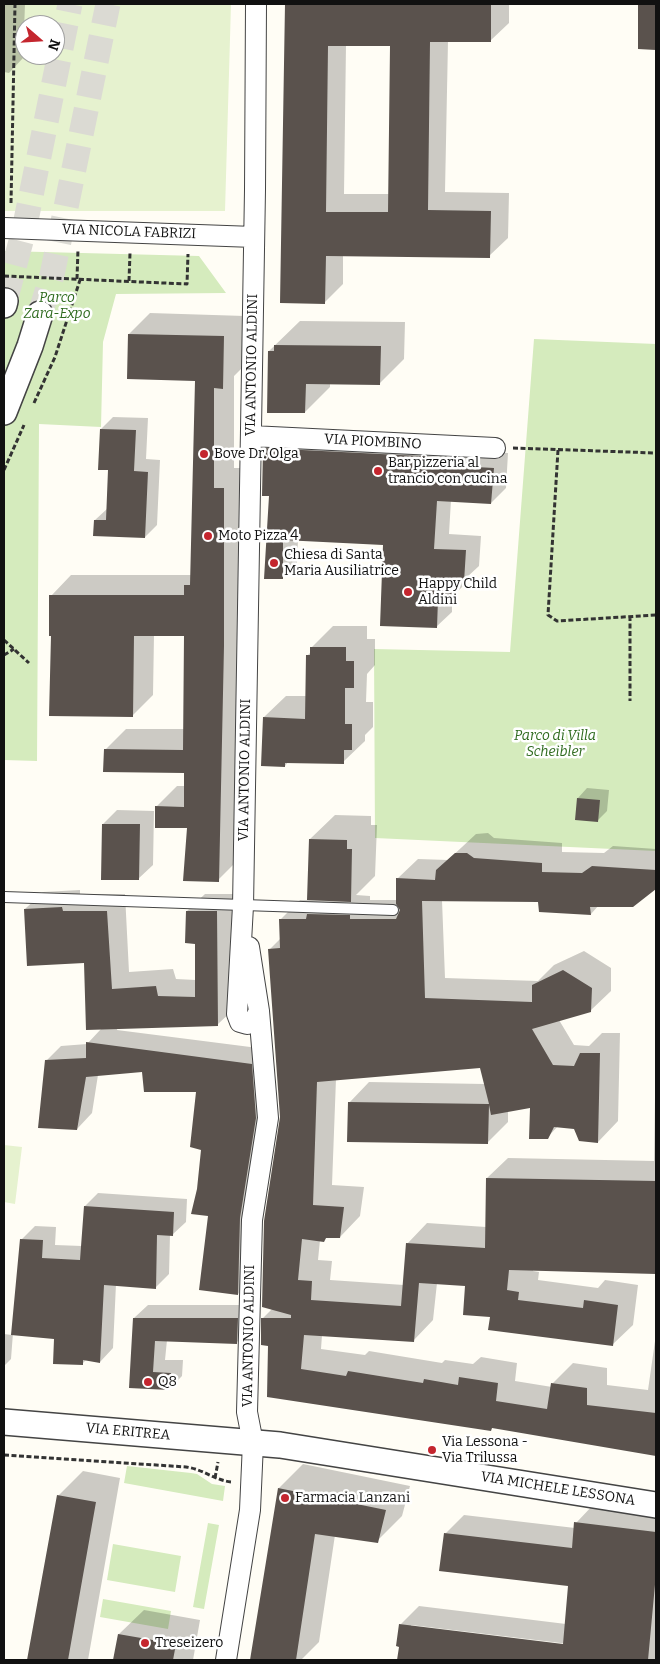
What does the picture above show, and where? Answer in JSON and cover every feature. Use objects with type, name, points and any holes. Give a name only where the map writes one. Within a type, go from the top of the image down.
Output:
[{"type":"street","name":"VIA ANTONIO ALDINI","points":[[226,1660],[250,1510],[253,1443],[247,1412],[252,1220],[268,1118],[259,1010],[243,906],[256,4]]},
{"type":"street","name":"VIA NICOLA FABRIZI","points":[[4,228],[254,237]]},
{"type":"street","points":[[4,412],[30,346],[40,314]]},
{"type":"street","name":"VIA PIOMBINO","points":[[251,436],[495,448]]},
{"type":"street","name":"VIA ERITREA","points":[[4,1422],[253,1443]]},
{"type":"street","name":"VIA MICHELE LESSONA","points":[[253,1443],[286,1446],[656,1505]]},
{"type":"lane","points":[[4,898],[392,910]]},
{"type":"path","points":[[11,203],[15,4]]},
{"type":"path","points":[[77,280],[78,246]]},
{"type":"path","points":[[129,282],[130,247]]},
{"type":"path","points":[[4,276],[187,284],[188,248]]},
{"type":"path","points":[[495,448],[656,453]]},
{"type":"path","points":[[558,450],[548,615],[557,621],[656,614]]},
{"type":"path","points":[[630,616],[630,701]]},
{"type":"path","points":[[4,640],[29,663]]},
{"type":"path","points":[[4,655],[14,649]]},
{"type":"path","points":[[4,1455],[193,1468],[222,1481],[234,1482]]},
{"type":"path","points":[[215,1478],[218,1461]]},
{"type":"green space","points":[[4,4],[231,4],[225,211],[4,211]]},
{"type":"green space","name":"Parco Zara-Expo","points":[[4,251],[199,256],[226,293],[116,294],[103,342],[101,427],[39,424],[37,761],[4,760]]},
{"type":"green space","name":"Parco di Villa Scheibler","points":[[534,339],[656,344],[656,851],[375,838],[374,649],[510,652]]},
{"type":"green space","points":[[4,1145],[22,1147],[15,1204],[4,1202]]},
{"type":"green space","points":[[127,1466],[197,1474],[212,1484],[225,1486],[223,1501],[124,1483]]},
{"type":"green space","points":[[208,1523],[219,1525],[204,1609],[193,1607]]},
{"type":"green space","points":[[113,1544],[181,1556],[175,1592],[107,1580]]},
{"type":"green space","points":[[103,1599],[171,1611],[168,1629],[100,1617]]},
{"type":"building","points":[[285,4],[491,4],[491,42],[430,42],[428,210],[491,211],[490,258],[326,256],[325,304],[280,303]],"holes":[[[328,46],[390,46],[388,212],[326,212]]]},
{"type":"building","points":[[638,4],[656,4],[656,50],[638,49]]},
{"type":"building","points":[[128,334],[224,336],[223,389],[214,388],[214,488],[224,488],[224,646],[219,882],[183,881],[187,828],[155,828],[155,806],[184,807],[184,773],[103,772],[104,749],[183,750],[184,636],[134,636],[133,717],[49,716],[51,636],[49,636],[49,595],[184,595],[184,585],[190,585],[195,381],[127,379]]},
{"type":"building","points":[[274,345],[381,346],[380,385],[306,384],[305,413],[267,413],[268,351],[274,351]]},
{"type":"building","points":[[100,429],[136,430],[134,471],[148,472],[145,538],[93,536],[94,520],[106,520],[108,470],[98,470]]},
{"type":"building","points":[[263,448],[439,457],[439,465],[494,468],[491,504],[437,501],[434,549],[466,550],[464,582],[452,582],[451,600],[438,599],[437,628],[380,626],[383,545],[283,540],[283,579],[264,579],[269,496],[262,496]]},
{"type":"building","points":[[310,647],[346,647],[346,661],[354,661],[354,688],[345,688],[345,724],[352,724],[352,750],[344,750],[344,764],[285,763],[285,767],[261,766],[263,717],[305,719],[306,655],[310,655]]},
{"type":"building","points":[[577,798],[600,800],[598,822],[575,820]]},
{"type":"building","points":[[102,824],[140,824],[139,880],[101,880]]},
{"type":"building","points":[[309,839],[347,840],[347,849],[352,849],[351,902],[307,900]]},
{"type":"building","points":[[455,853],[467,853],[474,858],[542,863],[542,872],[582,873],[592,866],[656,870],[656,889],[633,907],[590,907],[591,915],[539,912],[538,902],[422,901],[425,998],[532,1002],[532,985],[563,970],[592,988],[591,1012],[532,1029],[553,1065],[574,1066],[580,1053],[600,1053],[598,1143],[579,1141],[574,1129],[554,1127],[548,1139],[529,1139],[530,1108],[491,1115],[489,1105],[488,1144],[347,1142],[348,1102],[489,1104],[480,1068],[317,1082],[313,1205],[344,1207],[340,1238],[326,1238],[324,1242],[302,1239],[298,1280],[312,1281],[311,1300],[401,1306],[406,1243],[485,1248],[486,1178],[656,1181],[656,1274],[509,1270],[507,1290],[519,1292],[518,1300],[583,1308],[584,1300],[618,1305],[613,1346],[488,1330],[490,1317],[463,1315],[465,1286],[419,1283],[414,1342],[304,1335],[301,1369],[346,1376],[348,1371],[423,1383],[424,1379],[458,1385],[459,1377],[498,1383],[496,1401],[547,1409],[551,1383],[587,1388],[587,1405],[656,1413],[656,1456],[492,1428],[491,1431],[267,1397],[268,1346],[261,1345],[261,1318],[291,1318],[291,1315],[262,1307],[264,1221],[280,1117],[268,949],[280,948],[279,919],[306,919],[307,914],[350,915],[350,919],[396,919],[400,910],[396,904],[396,878],[435,880],[436,870]]},
{"type":"building","points":[[62,907],[63,911],[107,911],[112,989],[156,986],[158,996],[195,997],[195,944],[185,943],[186,911],[217,911],[218,1026],[86,1030],[84,963],[27,966],[24,909]]},
{"type":"building","points":[[86,1042],[252,1064],[256,1118],[240,1218],[238,1295],[199,1290],[208,1216],[191,1214],[197,1189],[201,1150],[190,1147],[196,1092],[144,1092],[142,1072],[86,1077],[77,1130],[38,1128],[45,1060],[86,1058]]},
{"type":"building","points":[[84,1206],[174,1212],[173,1236],[157,1235],[156,1289],[104,1285],[100,1363],[83,1360],[83,1365],[53,1364],[54,1339],[11,1335],[20,1239],[43,1240],[42,1258],[80,1260]]},
{"type":"building","points":[[133,1318],[238,1318],[237,1344],[155,1341],[153,1372],[171,1373],[169,1390],[129,1388]]},
{"type":"building","points":[[278,1488],[386,1510],[378,1543],[315,1534],[296,1660],[250,1660]]},
{"type":"building","points":[[57,1495],[96,1502],[68,1660],[27,1660]]},
{"type":"building","points":[[574,1522],[656,1532],[656,1574],[648,1660],[397,1660],[399,1647],[396,1646],[399,1624],[563,1644],[568,1586],[439,1571],[444,1533],[572,1548]]},
{"type":"building","points":[[118,1634],[176,1644],[173,1660],[113,1660]]},
{"type":"tunnel","points":[[5,301],[24,230],[70,4]]},
{"type":"tunnel","points":[[40,314],[52,275],[108,4]]},
{"type":"place","name":"Bove Dr. Olga","points":[[204,454]]},
{"type":"place","name":"Bar pizzeria al trancio con cucina","points":[[378,471]]},
{"type":"place","name":"Moto Pizza 4","points":[[208,536]]},
{"type":"place","name":"Chiesa di Santa Maria Ausiliatrice","points":[[274,563]]},
{"type":"place","name":"Happy Child Aldini","points":[[408,592]]},
{"type":"place","name":"Q8","points":[[148,1382]]},
{"type":"place","name":"Via Lessona - Via Trilussa","points":[[432,1450]]},
{"type":"place","name":"Farmacia Lanzani","points":[[285,1498]]},
{"type":"place","name":"Treseizero","points":[[145,1643]]}]
